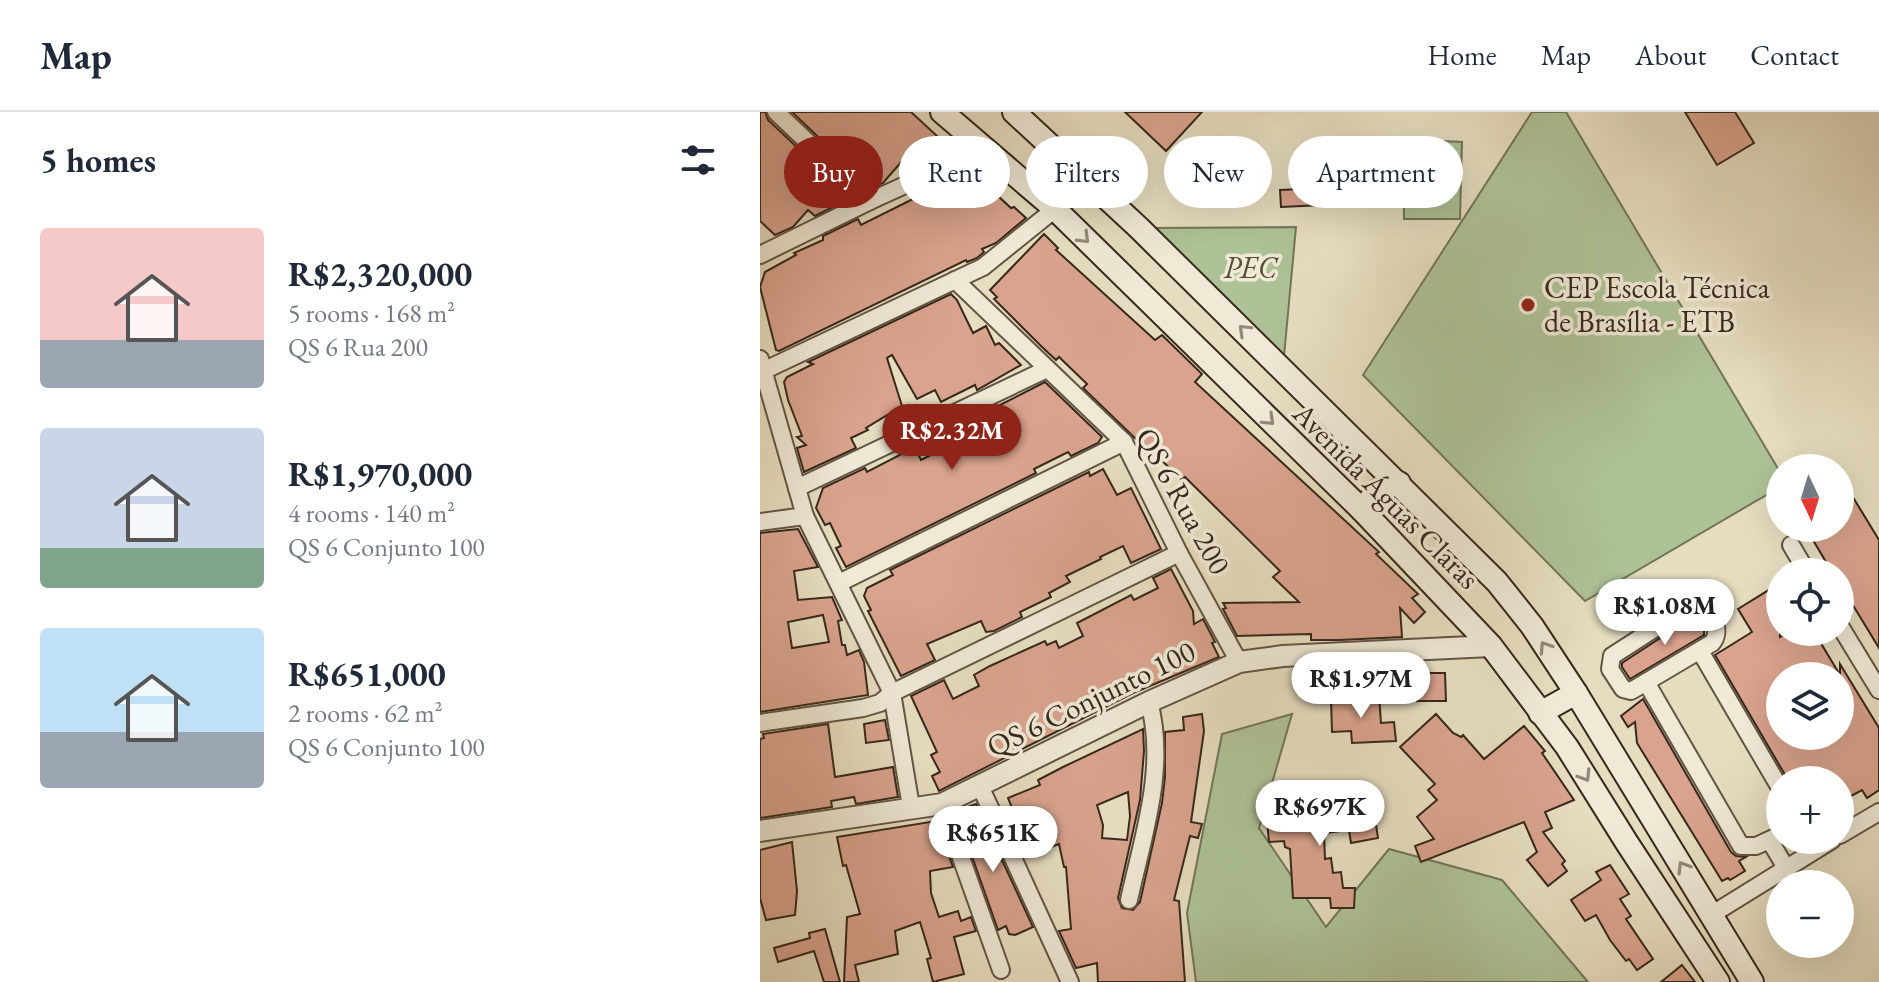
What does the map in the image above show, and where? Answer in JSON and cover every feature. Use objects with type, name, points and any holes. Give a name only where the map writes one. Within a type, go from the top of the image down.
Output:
[{"type":"main road","name":"Avenida Águas Claras","points":[[942,112],[971,136]]},
{"type":"main road","name":"Avenida Águas Claras","points":[[1014,112],[1139,228],[1497,582],[1532,626],[1576,693],[1752,982]]},
{"type":"main road","name":"Avenida Águas Claras","points":[[1010,169],[1055,209],[1362,510],[1491,646],[1567,747],[1718,982]]},
{"type":"main road","points":[[1362,510],[1377,491],[1399,483]]},
{"type":"main road","points":[[1540,713],[1576,693]]},
{"type":"street","points":[[776,112],[801,136]]},
{"type":"street","points":[[760,237],[766,252],[856,208]]},
{"type":"street","points":[[911,807],[892,693],[805,516],[762,365],[983,267],[1055,209]]},
{"type":"street","name":"QS 6 Rua 200","points":[[955,280],[1124,442],[1179,553],[1239,662]]},
{"type":"street","points":[[797,488],[1047,369]]},
{"type":"street","points":[[839,583],[1124,442]]},
{"type":"street","points":[[760,522],[805,516]]},
{"type":"street","points":[[1791,545],[1799,558]]},
{"type":"street","points":[[760,723],[880,703],[892,693],[1179,553]]},
{"type":"street","points":[[1697,601],[1704,605],[1718,632],[1712,643],[1700,651],[1631,691],[1624,690],[1610,669],[1612,656],[1697,601]]},
{"type":"street","points":[[1453,648],[1471,625]]},
{"type":"street","name":"QS 6 Conjunto 100","points":[[760,831],[942,804],[1149,702],[1239,662],[1283,656],[1491,646]]},
{"type":"street","points":[[1852,646],[1879,690]]},
{"type":"street","points":[[1700,651],[1767,766]]},
{"type":"street","points":[[1646,682],[1741,846],[1766,842]]},
{"type":"street","points":[[1129,900],[1154,782],[1154,721],[1149,702]]},
{"type":"street","points":[[980,786],[1070,982]]},
{"type":"street","points":[[942,804],[1001,970]]},
{"type":"street","points":[[1854,827],[1879,812]]},
{"type":"street","points":[[1786,854],[1792,864]]},
{"type":"street","points":[[1711,915],[1809,854]]},
{"type":"green space","points":[[1532,112],[1566,112],[1769,454],[1766,454],[1766,495],[1585,601],[1363,375]]},
{"type":"green space","points":[[1404,208],[1460,208],[1460,219],[1404,219]]},
{"type":"green space","name":"PEC","points":[[1296,227],[1284,356],[1153,228]]},
{"type":"green space","points":[[1292,714],[1259,828],[1326,927],[1389,849],[1502,880],[1588,982],[1196,982],[1187,913],[1222,734]]},
{"type":"building","points":[[760,112],[765,112],[768,120],[785,136],[784,208],[831,208],[815,216],[808,210],[793,227],[775,235],[760,221]]},
{"type":"building","points":[[792,112],[911,112],[937,136],[899,136],[899,165],[883,183],[883,136],[817,136]]},
{"type":"building","points":[[1125,112],[1202,112],[1180,136],[1164,136],[1164,149]]},
{"type":"building","points":[[1685,112],[1735,112],[1754,143],[1717,165]]},
{"type":"building","points":[[1280,190],[1288,190],[1288,207],[1281,207]]},
{"type":"building","points":[[899,206],[1014,207],[1026,218],[996,243],[982,249],[984,252],[977,258],[966,260],[776,350],[760,287],[765,272],[796,255],[794,253],[823,240],[823,236],[858,219],[861,225]]},
{"type":"building","points":[[1044,234],[1058,248],[1056,250],[1155,340],[1162,335],[1202,374],[1195,382],[1379,552],[1376,554],[1418,594],[1412,598],[1425,612],[1414,623],[1400,608],[1402,637],[1311,640],[1311,634],[1237,636],[1223,603],[1299,602],[1273,577],[1280,571],[1185,477],[1182,480],[1154,453],[1150,458],[1139,442],[1083,388],[1087,384],[1059,357],[1056,360],[994,299],[997,297],[990,290]]},
{"type":"building","points":[[951,294],[973,333],[986,326],[995,345],[999,343],[1021,365],[977,390],[975,385],[941,402],[935,390],[917,399],[892,355],[887,358],[902,406],[851,438],[856,448],[804,472],[797,448],[806,445],[797,437],[802,436],[788,400],[784,382],[787,377],[813,364],[808,362]]},
{"type":"building","points":[[1045,382],[1102,437],[1098,443],[1071,456],[1068,452],[1034,469],[1036,473],[846,567],[836,548],[841,546],[830,523],[825,525],[816,508],[823,488],[865,468],[867,472],[915,447],[921,460],[945,448],[939,436]]},
{"type":"building","points":[[1103,469],[1117,495],[1131,488],[1161,549],[1131,563],[1123,546],[1100,557],[1066,576],[1070,582],[1049,593],[1051,597],[1020,612],[1022,617],[986,632],[981,621],[927,644],[935,660],[901,676],[868,611],[871,610],[864,596],[867,588],[893,575],[890,570],[1089,472],[1090,476]]},
{"type":"building","points":[[1854,499],[1879,540],[1879,648],[1854,607],[1854,558],[1824,558],[1814,542],[1854,542]]},
{"type":"building","points":[[798,529],[818,567],[794,571],[798,600],[832,597],[842,620],[838,621],[842,645],[845,645],[847,655],[859,650],[864,662],[868,695],[760,712],[760,533]],"holes":[[[823,615],[829,642],[792,648],[788,622]]]},
{"type":"building","points":[[1171,569],[1193,611],[1194,624],[1203,619],[1219,657],[1133,693],[939,791],[932,776],[940,772],[931,755],[937,752],[911,696],[944,680],[953,699],[979,686],[974,675],[990,666],[1045,641],[1047,645],[1056,641],[1059,648],[1083,636],[1077,623],[1131,595],[1134,600],[1158,588],[1153,578]]},
{"type":"building","points":[[1766,592],[1766,646],[1823,646],[1832,662],[1766,662],[1766,742],[1715,655],[1752,632],[1738,609]]},
{"type":"building","points":[[1697,614],[1704,626],[1704,635],[1630,679],[1622,663]]},
{"type":"building","points":[[1420,673],[1445,673],[1446,701],[1417,701],[1416,677],[1420,677]]},
{"type":"building","points":[[1854,687],[1879,728],[1879,790],[1867,798],[1862,790],[1854,794],[1854,766],[1780,766],[1770,750],[1854,750]]},
{"type":"building","points":[[1379,695],[1381,723],[1394,722],[1396,741],[1352,743],[1351,731],[1332,732],[1331,699]]},
{"type":"building","points":[[1643,699],[1731,852],[1746,857],[1739,861],[1745,871],[1730,880],[1722,881],[1637,743],[1635,722],[1628,727],[1621,716]]},
{"type":"building","points":[[1202,714],[1204,731],[1191,822],[1202,824],[1198,838],[1190,836],[1174,900],[1179,901],[1185,982],[1098,982],[1097,963],[1076,968],[1059,931],[1071,929],[1066,867],[1059,844],[1028,856],[1012,829],[1019,825],[1008,798],[1040,785],[1038,780],[1143,729],[1140,800],[1118,898],[1122,908],[1133,910],[1140,902],[1162,803],[1165,732],[1184,730],[1183,717]],"holes":[[[1128,792],[1130,816],[1127,840],[1102,838],[1103,825],[1097,805]]]},
{"type":"building","points":[[1436,714],[1453,733],[1463,735],[1484,759],[1524,726],[1545,751],[1542,753],[1574,800],[1545,812],[1552,828],[1543,832],[1565,861],[1562,864],[1567,871],[1548,886],[1527,860],[1537,852],[1524,822],[1421,862],[1415,846],[1434,839],[1417,817],[1437,800],[1428,790],[1435,784],[1400,747]]},
{"type":"building","points":[[885,720],[889,740],[866,743],[864,724]]},
{"type":"building","points":[[828,724],[835,777],[893,767],[898,797],[856,804],[854,797],[831,801],[832,807],[760,818],[760,739],[764,738],[763,734]]},
{"type":"building","points":[[1304,800],[1374,811],[1378,838],[1351,843],[1349,830],[1324,833],[1325,859],[1331,858],[1333,873],[1341,872],[1343,888],[1355,888],[1354,908],[1331,908],[1330,898],[1293,898],[1290,849],[1285,847],[1284,841],[1269,842],[1267,820],[1283,818],[1302,810]]},
{"type":"building","points":[[976,804],[1033,927],[1015,935],[1009,934],[1006,926],[998,930],[956,811]]},
{"type":"building","points":[[936,821],[953,867],[930,871],[931,893],[939,917],[958,911],[961,921],[971,917],[976,931],[954,937],[964,974],[933,982],[927,959],[931,958],[920,922],[895,931],[898,954],[855,965],[859,982],[844,982],[847,917],[860,914],[846,865],[843,866],[837,837]]},
{"type":"building","points":[[792,842],[797,891],[795,915],[766,920],[760,898],[760,850]]},
{"type":"building","points":[[1610,865],[1629,894],[1620,899],[1631,916],[1626,919],[1653,959],[1637,970],[1610,940],[1596,915],[1585,921],[1571,900],[1601,880],[1596,872]]},
{"type":"building","points":[[825,929],[840,982],[824,982],[814,951],[778,962],[774,948],[810,938],[809,933]]},
{"type":"building","points":[[1682,965],[1695,982],[1661,982]]},
{"type":"place","name":"CEP Escola Técnica de Brasília - ETB","points":[[1528,305]]}]
